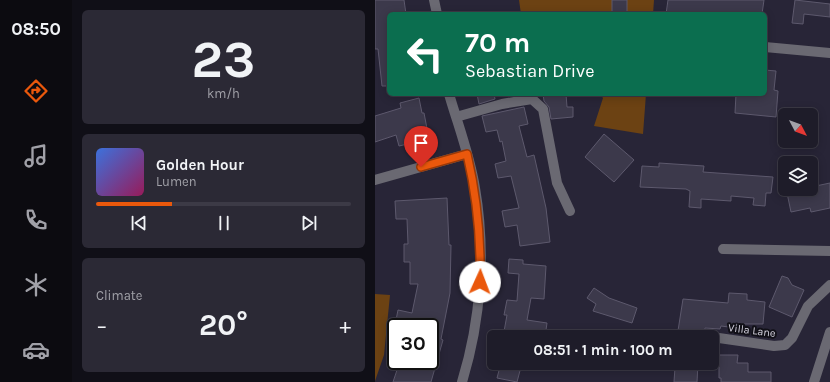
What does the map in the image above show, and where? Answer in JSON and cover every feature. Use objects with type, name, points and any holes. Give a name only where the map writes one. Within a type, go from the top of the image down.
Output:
[{"type":"street","points":[[434,0],[437,12]]},
{"type":"street","points":[[767,47],[830,53]]},
{"type":"street","points":[[450,96],[467,154],[475,188],[480,222],[480,294],[475,329],[462,382]]},
{"type":"street","points":[[456,117],[502,104],[532,99],[543,109],[557,183],[570,211]]},
{"type":"street","points":[[375,180],[467,154]]},
{"type":"street","points":[[723,249],[830,251]]},
{"type":"street","name":"Villa Lane","points":[[719,338],[774,346],[785,345],[792,338],[808,306],[830,285]]},
{"type":"street","points":[[814,382],[830,332]]},
{"type":"shaded area","points":[[519,0],[654,0],[653,12],[521,12]]},
{"type":"shaded area","points":[[602,96],[646,96],[643,134],[594,126],[603,98]]},
{"type":"shaded area","points":[[375,294],[390,295],[384,355],[375,381]]},
{"type":"building","points":[[375,0],[404,0],[406,12],[387,12],[387,86],[382,86],[378,49],[375,49]]},
{"type":"building","points":[[612,0],[627,0],[627,12],[612,12]]},
{"type":"building","points":[[668,0],[764,0],[762,12],[666,12]]},
{"type":"building","points":[[795,0],[830,4],[830,17],[804,14],[803,24],[792,23]]},
{"type":"building","points":[[767,70],[776,71],[774,90],[778,91],[776,117],[735,113],[736,96],[767,96]]},
{"type":"building","points":[[477,96],[494,96],[495,99],[479,104]]},
{"type":"building","points":[[543,96],[566,96],[567,107],[573,107],[573,117],[551,119],[549,107],[544,101]]},
{"type":"building","points":[[419,98],[422,113],[424,113],[429,139],[399,146],[396,135],[375,142],[375,116],[401,108],[400,103]]},
{"type":"building","points":[[524,107],[528,124],[519,126],[527,157],[534,155],[546,208],[550,242],[520,246],[517,225],[505,227],[502,211],[519,208],[511,176],[498,178],[495,164],[506,161],[502,141],[500,142],[497,130],[486,132],[482,116]]},
{"type":"building","points":[[604,134],[634,160],[614,182],[585,157]]},
{"type":"building","points":[[659,163],[704,166],[703,172],[773,177],[771,193],[766,193],[765,206],[753,205],[754,198],[731,196],[731,201],[701,199],[701,208],[689,207],[690,191],[686,189],[640,187],[642,166],[659,167]]},
{"type":"building","points":[[830,183],[830,208],[811,212],[810,208],[791,212],[788,196],[818,196],[818,186]]},
{"type":"building","points":[[447,198],[449,245],[451,245],[450,293],[441,339],[443,340],[439,354],[439,318],[396,318],[398,310],[412,313],[418,284],[410,284],[410,262],[404,262],[404,244],[408,244],[407,219],[396,219],[395,201]]},
{"type":"building","points":[[509,259],[523,260],[523,264],[546,266],[544,299],[531,298],[527,320],[547,323],[546,330],[504,330],[507,315],[504,315],[507,300],[517,301],[519,274],[508,273]]},
{"type":"building","points":[[782,276],[788,278],[792,285],[804,290],[792,317],[769,307]]},
{"type":"building","points":[[594,288],[609,298],[637,308],[632,323],[593,311],[596,304],[587,298]]},
{"type":"building","points":[[729,293],[747,294],[747,300],[765,302],[763,324],[744,324],[744,329],[721,326],[720,329],[705,328],[705,330],[678,330],[683,299],[728,303]]},
{"type":"building","points":[[719,355],[738,355],[737,363],[748,363],[748,372],[771,372],[771,382],[721,382],[721,378],[719,378]]},
{"type":"building","points":[[397,370],[434,370],[431,382],[393,382]]},
{"type":"building","points":[[499,370],[520,370],[517,382],[497,378]]},
{"type":"building","points":[[675,370],[698,370],[697,382],[674,382]]},
{"type":"route","points":[[421,167],[467,154],[475,188],[480,222],[480,282]]}]
